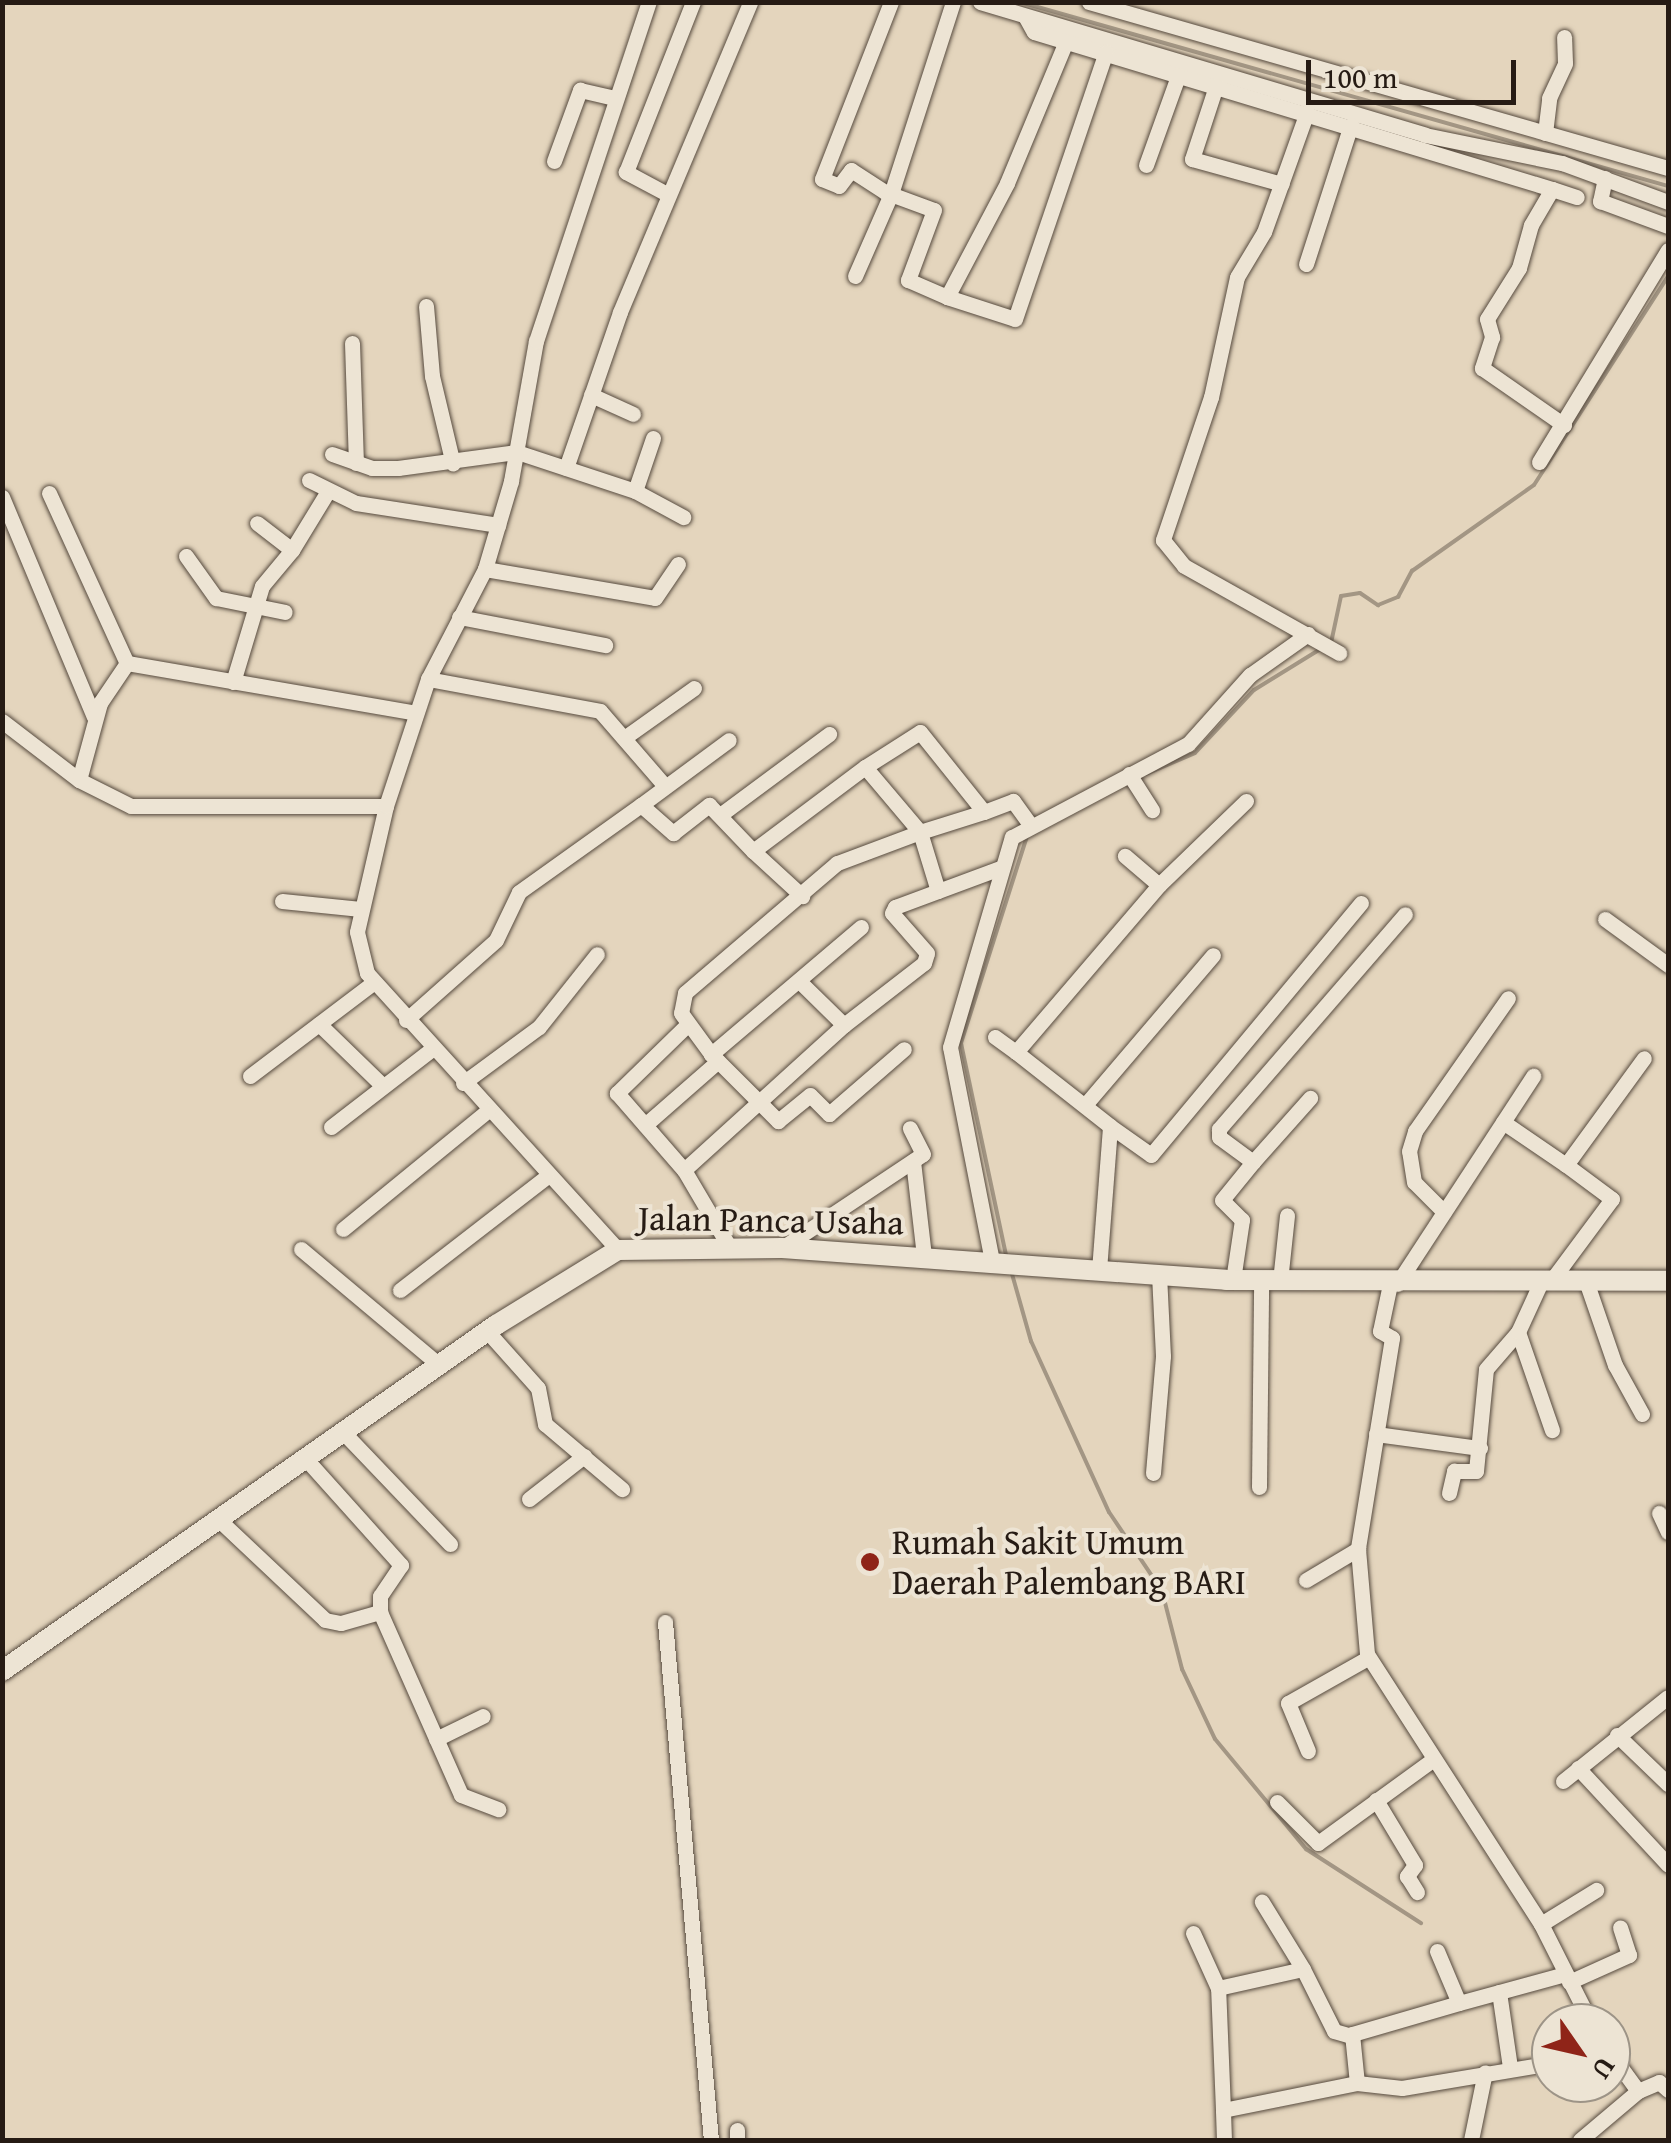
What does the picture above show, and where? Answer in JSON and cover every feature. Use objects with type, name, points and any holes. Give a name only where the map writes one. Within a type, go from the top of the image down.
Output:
[{"type":"street","points":[[618,1250],[546,1177],[373,983],[358,946],[361,909],[386,806],[428,679],[485,569],[517,452],[536,341],[649,2]]},
{"type":"street","points":[[667,194],[626,172],[694,2]]},
{"type":"street","points":[[566,468],[667,194],[750,2]]},
{"type":"street","points":[[891,2],[822,176],[839,186],[850,170],[891,194],[934,210],[908,280],[947,298],[1014,319],[1106,52]]},
{"type":"street","points":[[855,276],[891,194],[953,2]]},
{"type":"street","points":[[980,2],[1458,146],[1577,197]]},
{"type":"street","points":[[1089,2],[1464,116],[1546,133],[1668,168]]},
{"type":"street","points":[[1026,16],[1030,30],[1178,76],[1351,126],[1606,178],[1668,202]]},
{"type":"street","points":[[1546,133],[1548,101],[1565,63],[1564,37]]},
{"type":"street","points":[[947,298],[1007,183],[1066,41]]},
{"type":"street","points":[[1146,165],[1178,76]]},
{"type":"street","points":[[1216,86],[1192,159],[1282,184]]},
{"type":"street","points":[[554,161],[580,90],[615,98]]},
{"type":"street","points":[[994,1261],[950,1048],[1012,837],[1029,823],[1133,782],[1188,744],[1250,675],[1326,644],[1184,566],[1163,540],[1211,397],[1237,277],[1282,184],[1307,112]]},
{"type":"street","points":[[1458,146],[1464,116]]},
{"type":"street","points":[[1306,264],[1351,126]]},
{"type":"street","points":[[1606,178],[1600,201],[1668,226]]},
{"type":"street","points":[[1552,188],[1531,225],[1519,268],[1487,320],[1492,336],[1482,368],[1564,425]]},
{"type":"street","points":[[1539,462],[1668,250]]},
{"type":"street","points":[[426,306],[432,376],[453,464]]},
{"type":"street","points":[[352,343],[356,463]]},
{"type":"street","points":[[591,395],[633,414]]},
{"type":"street","points":[[635,491],[653,438]]},
{"type":"street","points":[[332,454],[356,463],[453,464],[517,452],[635,491],[684,517]]},
{"type":"street","points":[[309,480],[356,503],[498,526]]},
{"type":"street","points":[[233,682],[262,586],[292,550],[328,492]]},
{"type":"street","points":[[48,493],[127,662]]},
{"type":"street","points":[[2,498],[94,716]]},
{"type":"street","points":[[257,523],[292,550]]},
{"type":"street","points":[[186,556],[210,594],[285,612]]},
{"type":"street","points":[[485,569],[655,598],[678,564]]},
{"type":"street","points":[[459,617],[605,646]]},
{"type":"street","points":[[127,662],[415,713]]},
{"type":"street","points":[[80,780],[94,716],[127,662]]},
{"type":"street","points":[[428,679],[600,710],[666,786]]},
{"type":"street","points":[[624,738],[694,688]]},
{"type":"street","points":[[2,721],[80,780],[117,801],[162,811],[386,806]]},
{"type":"street","points":[[753,850],[920,732],[984,812]]},
{"type":"street","points":[[720,816],[830,734]]},
{"type":"street","points":[[406,1020],[496,940],[523,888],[729,740]]},
{"type":"street","points":[[866,767],[920,832],[938,891]]},
{"type":"street","points":[[1133,782],[1152,810]]},
{"type":"street","points":[[904,1050],[826,1115],[812,1095],[781,1121],[714,1058],[687,1025],[679,1006],[685,994],[837,863],[1012,801],[1029,823]]},
{"type":"street","points":[[1016,1052],[1159,884],[1246,802]]},
{"type":"street","points":[[640,805],[668,833],[706,805],[802,896]]},
{"type":"street","points":[[1125,856],[1159,884]]},
{"type":"street","points":[[684,1170],[844,1025],[926,961],[928,953],[893,910],[1000,868]]},
{"type":"street","points":[[282,901],[361,909]]},
{"type":"street","points":[[995,1037],[1152,1155],[1361,903]]},
{"type":"street","points":[[1252,1162],[1219,1137],[1219,1129],[1405,914]]},
{"type":"street","points":[[1605,919],[1668,965]]},
{"type":"street","points":[[645,1125],[714,1058],[862,928]]},
{"type":"street","points":[[462,1083],[539,1027],[597,954]]},
{"type":"street","points":[[1084,1104],[1213,955]]},
{"type":"street","points":[[799,981],[844,1025]]},
{"type":"street","points":[[250,1076],[373,983]]},
{"type":"street","points":[[1444,1212],[1414,1182],[1409,1151],[1415,1132],[1508,998]]},
{"type":"street","points":[[319,1024],[382,1084]]},
{"type":"street","points":[[687,1025],[616,1090],[684,1170],[730,1248]]},
{"type":"street","points":[[330,1127],[432,1049]]},
{"type":"street","points":[[1566,1165],[1644,1058]]},
{"type":"street","points":[[1533,1076],[1394,1284],[1380,1331],[1392,1338],[1358,1548],[1368,1658],[1431,1761],[1540,1924],[1580,2003]]},
{"type":"street","points":[[1233,1280],[1243,1225],[1222,1200],[1310,1098]]},
{"type":"street","points":[[343,1229],[488,1111]]},
{"type":"street","points":[[1450,1493],[1454,1471],[1476,1471],[1483,1378],[1518,1332],[1546,1281],[1612,1198],[1503,1122]]},
{"type":"street","points":[[1099,1270],[1110,1126]]},
{"type":"street","points":[[782,1248],[923,1152],[910,1128]]},
{"type":"street","points":[[913,1161],[924,1256]]},
{"type":"street","points":[[400,1290],[546,1177]]},
{"type":"street","points":[[1259,1487],[1271,1281],[1286,1215]]},
{"type":"street","name":"Jalan Panca Usaha","points":[[2,1671],[487,1332],[618,1250],[782,1248],[1233,1280],[1394,1284],[1668,1281]]},
{"type":"street","points":[[301,1249],[439,1365]]},
{"type":"street","points":[[1153,1473],[1163,1356],[1160,1274]]},
{"type":"street","points":[[1586,1281],[1616,1365],[1642,1414]]},
{"type":"street","points":[[487,1332],[538,1388],[545,1424],[622,1489]]},
{"type":"street","points":[[1518,1332],[1552,1430]]},
{"type":"street","points":[[343,1432],[450,1544]]},
{"type":"street","points":[[1376,1434],[1480,1448]]},
{"type":"street","points":[[529,1499],[584,1456]]},
{"type":"street","points":[[305,1458],[401,1564],[380,1596],[380,1612],[463,1798],[498,1809]]},
{"type":"street","points":[[1660,1513],[1668,1532]]},
{"type":"street","points":[[218,1519],[324,1620],[341,1623],[380,1612]]},
{"type":"street","points":[[1306,1580],[1358,1548]]},
{"type":"street","points":[[665,1622],[711,2140]]},
{"type":"street","points":[[1308,1751],[1288,1703],[1368,1658]]},
{"type":"street","points":[[1563,1781],[1617,1734],[1665,1706]]},
{"type":"street","points":[[436,1739],[482,1716]]},
{"type":"street","points":[[1617,1734],[1668,1784]]},
{"type":"street","points":[[1278,1802],[1316,1843],[1431,1761]]},
{"type":"street","points":[[1578,1768],[1668,1864]]},
{"type":"street","points":[[1376,1800],[1416,1865],[1407,1876],[1417,1892]]},
{"type":"street","points":[[1540,1924],[1596,1890]]},
{"type":"street","points":[[1262,1902],[1334,2030],[1351,2036],[1499,1992],[1567,1978],[1629,1956],[1620,1927]]},
{"type":"street","points":[[1193,1934],[1218,1988],[1224,2140]]},
{"type":"street","points":[[1436,1950],[1460,2003]]},
{"type":"street","points":[[1218,1988],[1303,1969]]},
{"type":"street","points":[[1499,1992],[1510,2067]]},
{"type":"street","points":[[1351,2036],[1357,2083]]},
{"type":"street","points":[[1223,2110],[1357,2083],[1402,2088],[1531,2065]]},
{"type":"street","points":[[1471,2140],[1485,2072]]},
{"type":"street","points":[[1631,2081],[1638,2091]]},
{"type":"street","points":[[1580,2140],[1638,2091],[1659,2082],[1668,2090]]},
{"type":"waterway","points":[[1020,2],[1668,186]]},
{"type":"waterway","points":[[1331,643],[1341,596],[1360,593],[1378,605],[1398,597],[1412,571],[1534,485],[1668,276]]},
{"type":"waterway","points":[[1146,774],[1195,753],[1254,690],[1322,648]]},
{"type":"waterway","points":[[1006,1255],[961,1043],[1027,836]]},
{"type":"waterway","points":[[1012,1274],[1031,1341],[1109,1512],[1162,1591],[1182,1669],[1215,1739],[1306,1849],[1421,1923]]},
{"type":"place","name":"Rumah Sakit Umum Daerah Palembang BARI","points":[[870,1562]]}]
